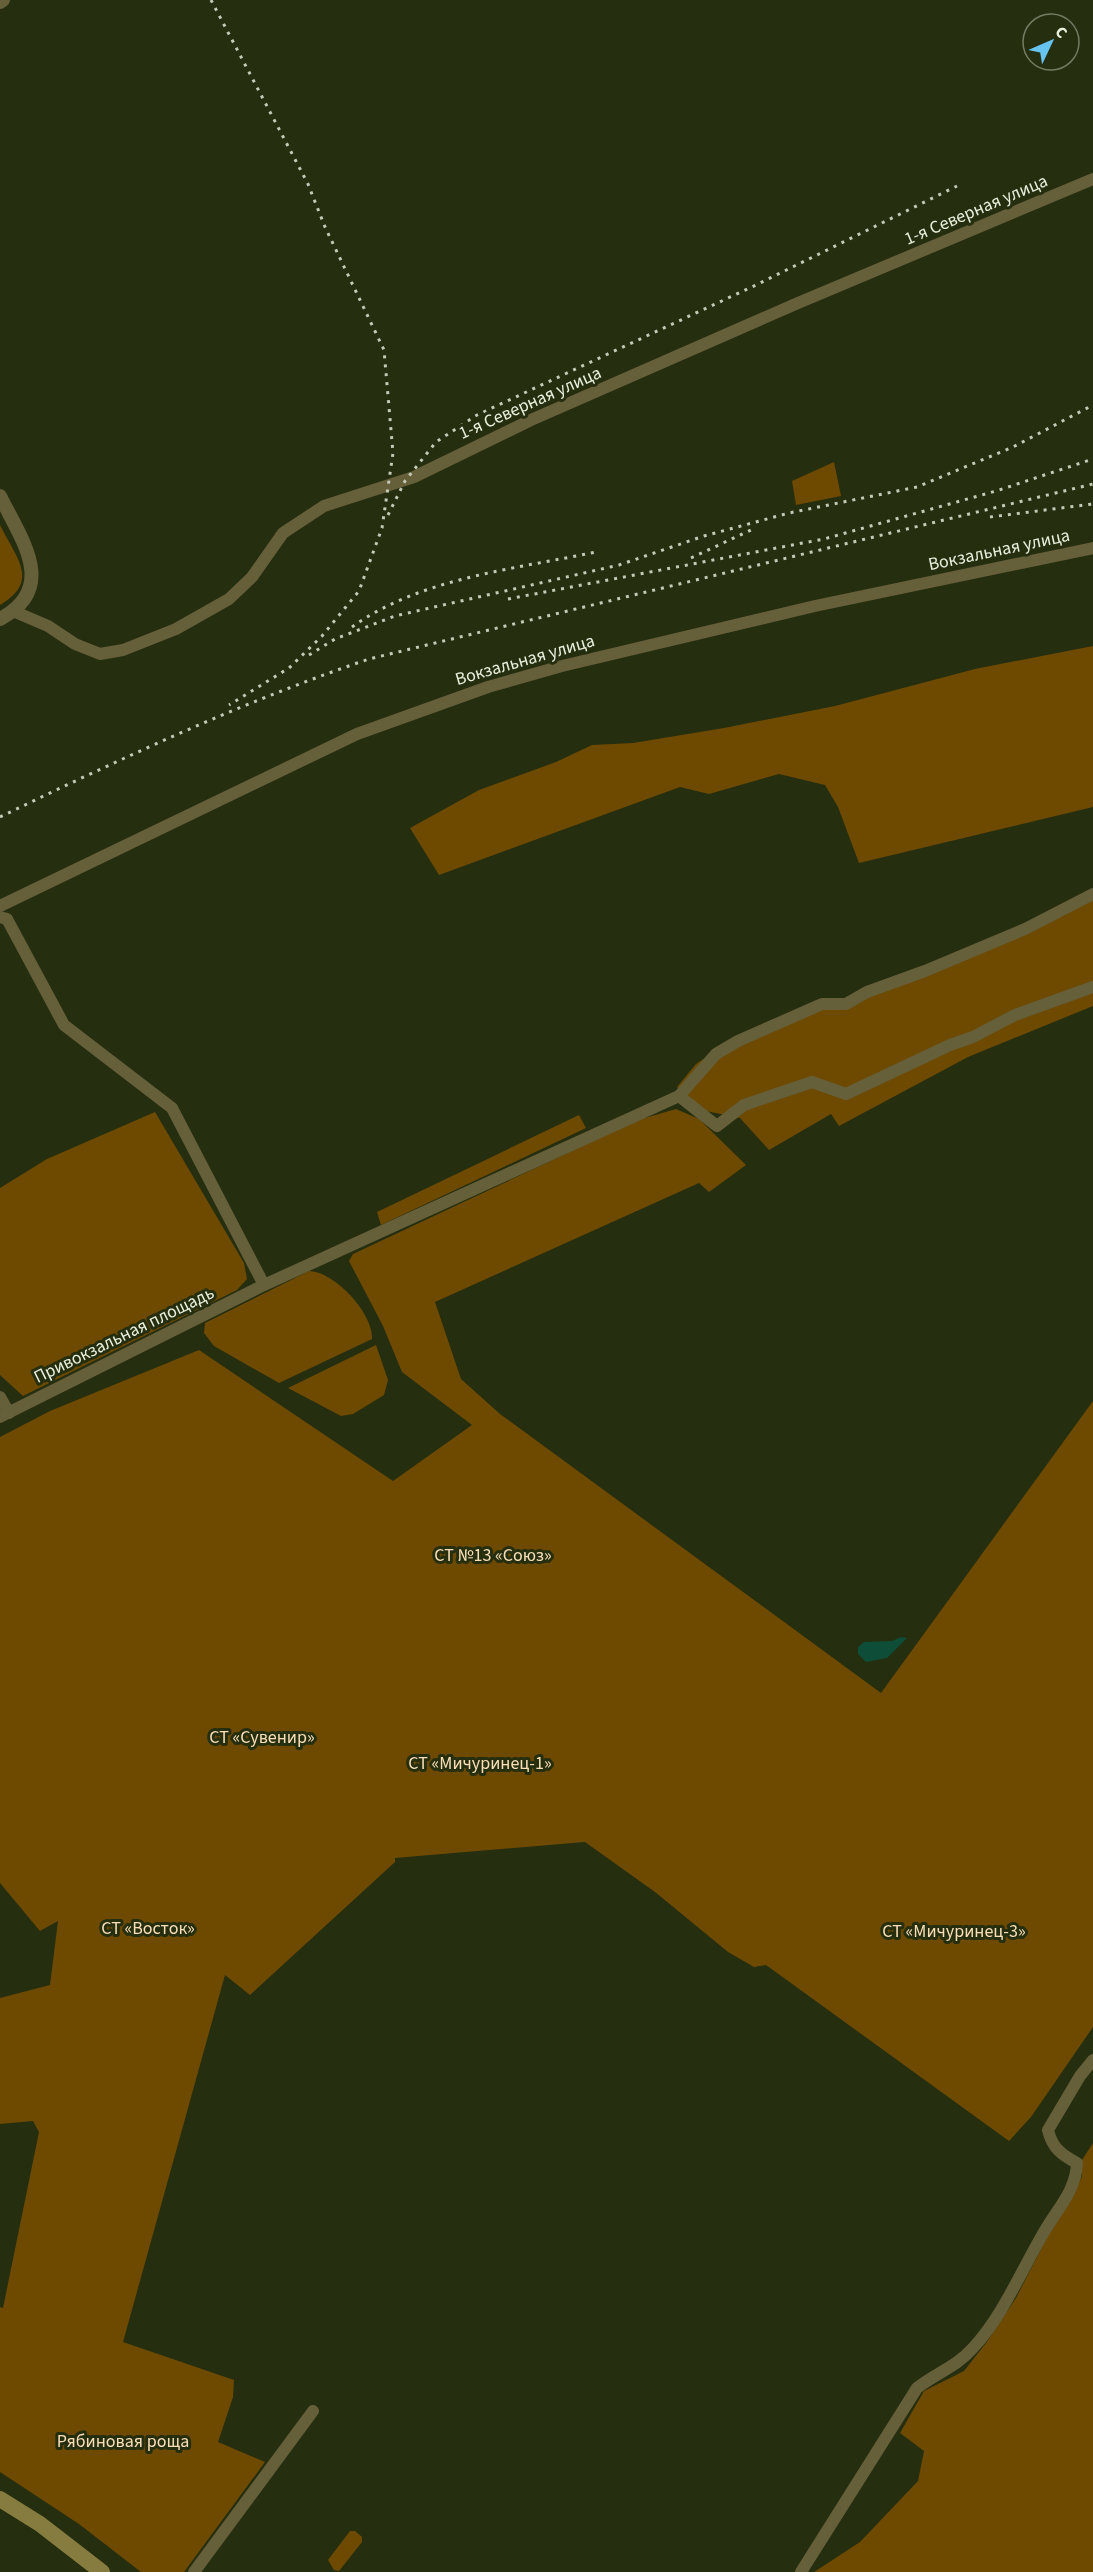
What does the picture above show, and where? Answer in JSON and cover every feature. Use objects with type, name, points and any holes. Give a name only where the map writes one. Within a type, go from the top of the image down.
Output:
[{"type":"main road","points":[[0,2499],[39,2524],[102,2572]]},
{"type":"street","name":"1-я Северная улица","points":[[13,611],[41,622],[75,644],[100,654],[123,650],[176,629],[229,599],[252,577],[283,533],[317,509],[352,495],[414,477],[531,420],[798,303],[1093,179]]},
{"type":"street","points":[[0,496],[22,541],[33,576],[26,600],[0,619]]},
{"type":"street","name":"Вокзальная улица","points":[[0,906],[357,734],[488,687],[562,666],[815,606],[1093,548]]},
{"type":"street","points":[[1093,894],[1025,929],[925,971],[867,992],[846,1004],[822,1004],[738,1041],[716,1054],[679,1096],[717,1126],[744,1105],[812,1082],[846,1094],[950,1045],[973,1037],[1015,1015],[1093,987]]},
{"type":"street","points":[[0,917],[7,919],[64,1025],[172,1108],[264,1284]]},
{"type":"street","name":"Привокзальная площадь","points":[[4,1415],[264,1284],[679,1096]]},
{"type":"street","points":[[0,1398],[4,1415]]},
{"type":"street","points":[[801,2572],[917,2388],[933,2375],[950,2370],[973,2348],[1020,2278],[1044,2232],[1065,2201],[1076,2175],[1077,2163],[1062,2155],[1051,2143],[1048,2130],[1073,2085],[1093,2060]]},
{"type":"street","points":[[194,2572],[313,2411]]},
{"type":"green space","points":[[834,462],[841,496],[796,505],[792,481]]},
{"type":"green space","points":[[0,525],[18,558],[22,578],[20,587],[0,605]]},
{"type":"green space","points":[[1093,646],[1093,807],[859,863],[838,807],[825,785],[779,774],[709,794],[680,787],[439,875],[410,828],[479,790],[556,762],[592,745],[633,743],[724,728],[835,706],[975,669]]},
{"type":"green space","points":[[1093,889],[1093,1006],[968,1057],[839,1126],[831,1114],[769,1150],[740,1118],[706,1111],[677,1087],[696,1064],[718,1049],[846,1001],[1025,925]]},
{"type":"green space","points":[[676,1109],[699,1119],[746,1165],[709,1192],[699,1183],[435,1302],[461,1379],[500,1414],[881,1693],[1093,1401],[1093,2027],[1031,2117],[1009,2141],[766,1965],[754,1967],[728,1952],[655,1892],[585,1842],[395,1858],[395,1862],[250,1995],[225,1975],[123,2342],[234,2380],[233,2397],[218,2442],[265,2462],[184,2572],[141,2572],[79,2524],[0,2472],[0,2307],[3,2308],[39,2132],[33,2121],[0,2124],[0,1998],[50,1985],[58,1921],[40,1931],[0,1883],[0,1437],[50,1411],[199,1350],[393,1481],[472,1425],[402,1372],[383,1326],[349,1261],[353,1254],[638,1120]]},
{"type":"green space","points":[[155,1112],[244,1263],[247,1279],[237,1290],[23,1396],[0,1375],[0,1188],[47,1159]]},
{"type":"green space","points":[[579,1115],[586,1128],[381,1225],[377,1212]]},
{"type":"green space","points":[[309,1271],[330,1278],[351,1296],[366,1318],[372,1339],[279,1383],[214,1346],[204,1333],[205,1323]]},
{"type":"green space","points":[[376,1345],[388,1380],[384,1395],[353,1414],[341,1416],[288,1388]]},
{"type":"green space","points":[[1093,2143],[1093,2572],[814,2572],[860,2542],[918,2481],[924,2451],[900,2433],[924,2391],[964,2371],[1016,2298],[1054,2224],[1074,2195],[1082,2176],[1082,2160]]},
{"type":"green space","points":[[350,2531],[355,2531],[362,2537],[362,2542],[339,2571],[334,2570],[328,2560]]},
{"type":"shaded area","points":[[901,1637],[907,1638],[887,1658],[866,1662],[858,1654],[858,1647],[864,1642],[892,1641]]},
{"type":"railway","points":[[211,0],[308,184],[325,227],[384,350],[393,453],[382,528],[359,591],[322,636],[289,668],[229,705]]},
{"type":"railway","points":[[388,515],[405,481],[436,442],[477,415],[756,285],[957,186]]},
{"type":"railway","points":[[309,655],[335,639],[395,616],[619,565],[704,536],[789,513],[917,487],[1013,447],[1093,405]]},
{"type":"railway","points":[[508,599],[824,539],[996,491],[1093,459]]},
{"type":"railway","points":[[0,817],[182,732],[369,659],[1093,484]]},
{"type":"railway","points":[[990,517],[1093,504]]},
{"type":"railway","points":[[691,558],[753,529]]},
{"type":"railway","points":[[352,627],[379,610],[438,586],[501,570],[596,552]]},
{"type":"park label","name":"СТ №13 «Союз»","points":[[493,1555]]},
{"type":"park label","name":"СТ «Сувенир»","points":[[262,1737]]},
{"type":"park label","name":"СТ «Мичуринец-1»","points":[[480,1763]]},
{"type":"park label","name":"СТ «Восток»","points":[[148,1928]]},
{"type":"park label","name":"СТ «Мичуринец-3»","points":[[954,1931]]},
{"type":"park label","name":"Рябиновая роща","points":[[123,2441]]}]
